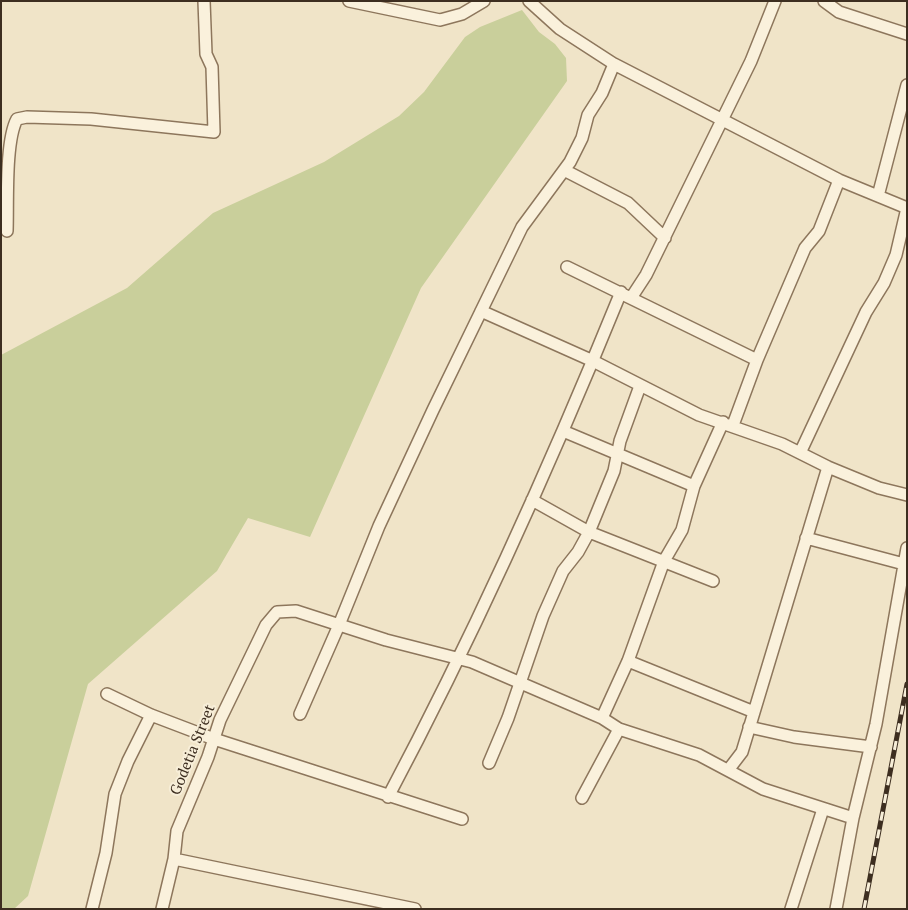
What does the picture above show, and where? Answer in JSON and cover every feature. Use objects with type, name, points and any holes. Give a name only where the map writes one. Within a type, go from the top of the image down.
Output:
[{"type":"street","points":[[7,231],[6,144],[17,119],[27,117],[91,119],[214,132],[212,67],[206,54],[204,1]]},
{"type":"street","points":[[349,1],[440,20],[462,14],[484,1]]},
{"type":"street","points":[[529,1],[560,29],[614,64],[839,180],[907,208],[896,255],[884,283],[866,312],[800,453]]},
{"type":"street","points":[[632,298],[665,238],[751,61],[775,1]]},
{"type":"street","points":[[824,1],[839,12],[907,34]]},
{"type":"street","points":[[300,714],[379,526],[481,311],[522,227],[564,170],[582,138],[588,115],[602,93],[614,64]]},
{"type":"street","points":[[878,196],[907,86]]},
{"type":"street","points":[[564,170],[628,203],[665,238]]},
{"type":"street","points":[[602,718],[628,661],[664,561],[682,530],[694,486],[728,424],[805,248],[819,231],[839,180]]},
{"type":"street","points":[[567,267],[757,360]]},
{"type":"street","points":[[388,797],[460,659],[563,430],[621,292]]},
{"type":"street","points":[[481,311],[593,361],[698,415],[728,424],[800,453],[879,488],[907,495]]},
{"type":"street","points":[[489,763],[543,616],[563,571],[578,552],[589,532],[614,471],[617,454],[640,386]]},
{"type":"street","points":[[563,430],[694,486]]},
{"type":"street","points":[[729,769],[742,752],[828,467]]},
{"type":"street","points":[[532,500],[589,532],[713,581]]},
{"type":"street","points":[[806,538],[904,564]]},
{"type":"street","points":[[836,909],[853,818],[871,748],[907,548]]},
{"type":"street","name":"Godetia Street","points":[[163,908],[174,859],[177,830],[223,714],[266,624],[277,612],[296,611],[339,625]]},
{"type":"street","points":[[339,625],[386,640],[460,659],[520,681],[602,718],[619,729],[699,755],[729,769],[763,789],[853,818]]},
{"type":"street","points":[[628,661],[754,712]]},
{"type":"street","points":[[107,694],[152,715],[214,739],[388,797],[462,819]]},
{"type":"street","points":[[92,909],[106,853],[115,794],[128,761],[152,715]]},
{"type":"street","points":[[749,727],[794,737],[871,748]]},
{"type":"street","points":[[582,798],[619,729]]},
{"type":"street","points":[[791,909],[823,809]]},
{"type":"street","points":[[174,859],[415,909]]},
{"type":"green space","points":[[522,10],[539,32],[555,44],[566,58],[567,81],[421,288],[310,537],[248,518],[217,571],[88,684],[28,896],[14,909],[1,909],[1,355],[127,288],[213,213],[324,162],[399,116],[424,92],[465,37],[480,27]]},
{"type":"railway","points":[[864,909],[907,684]]}]
